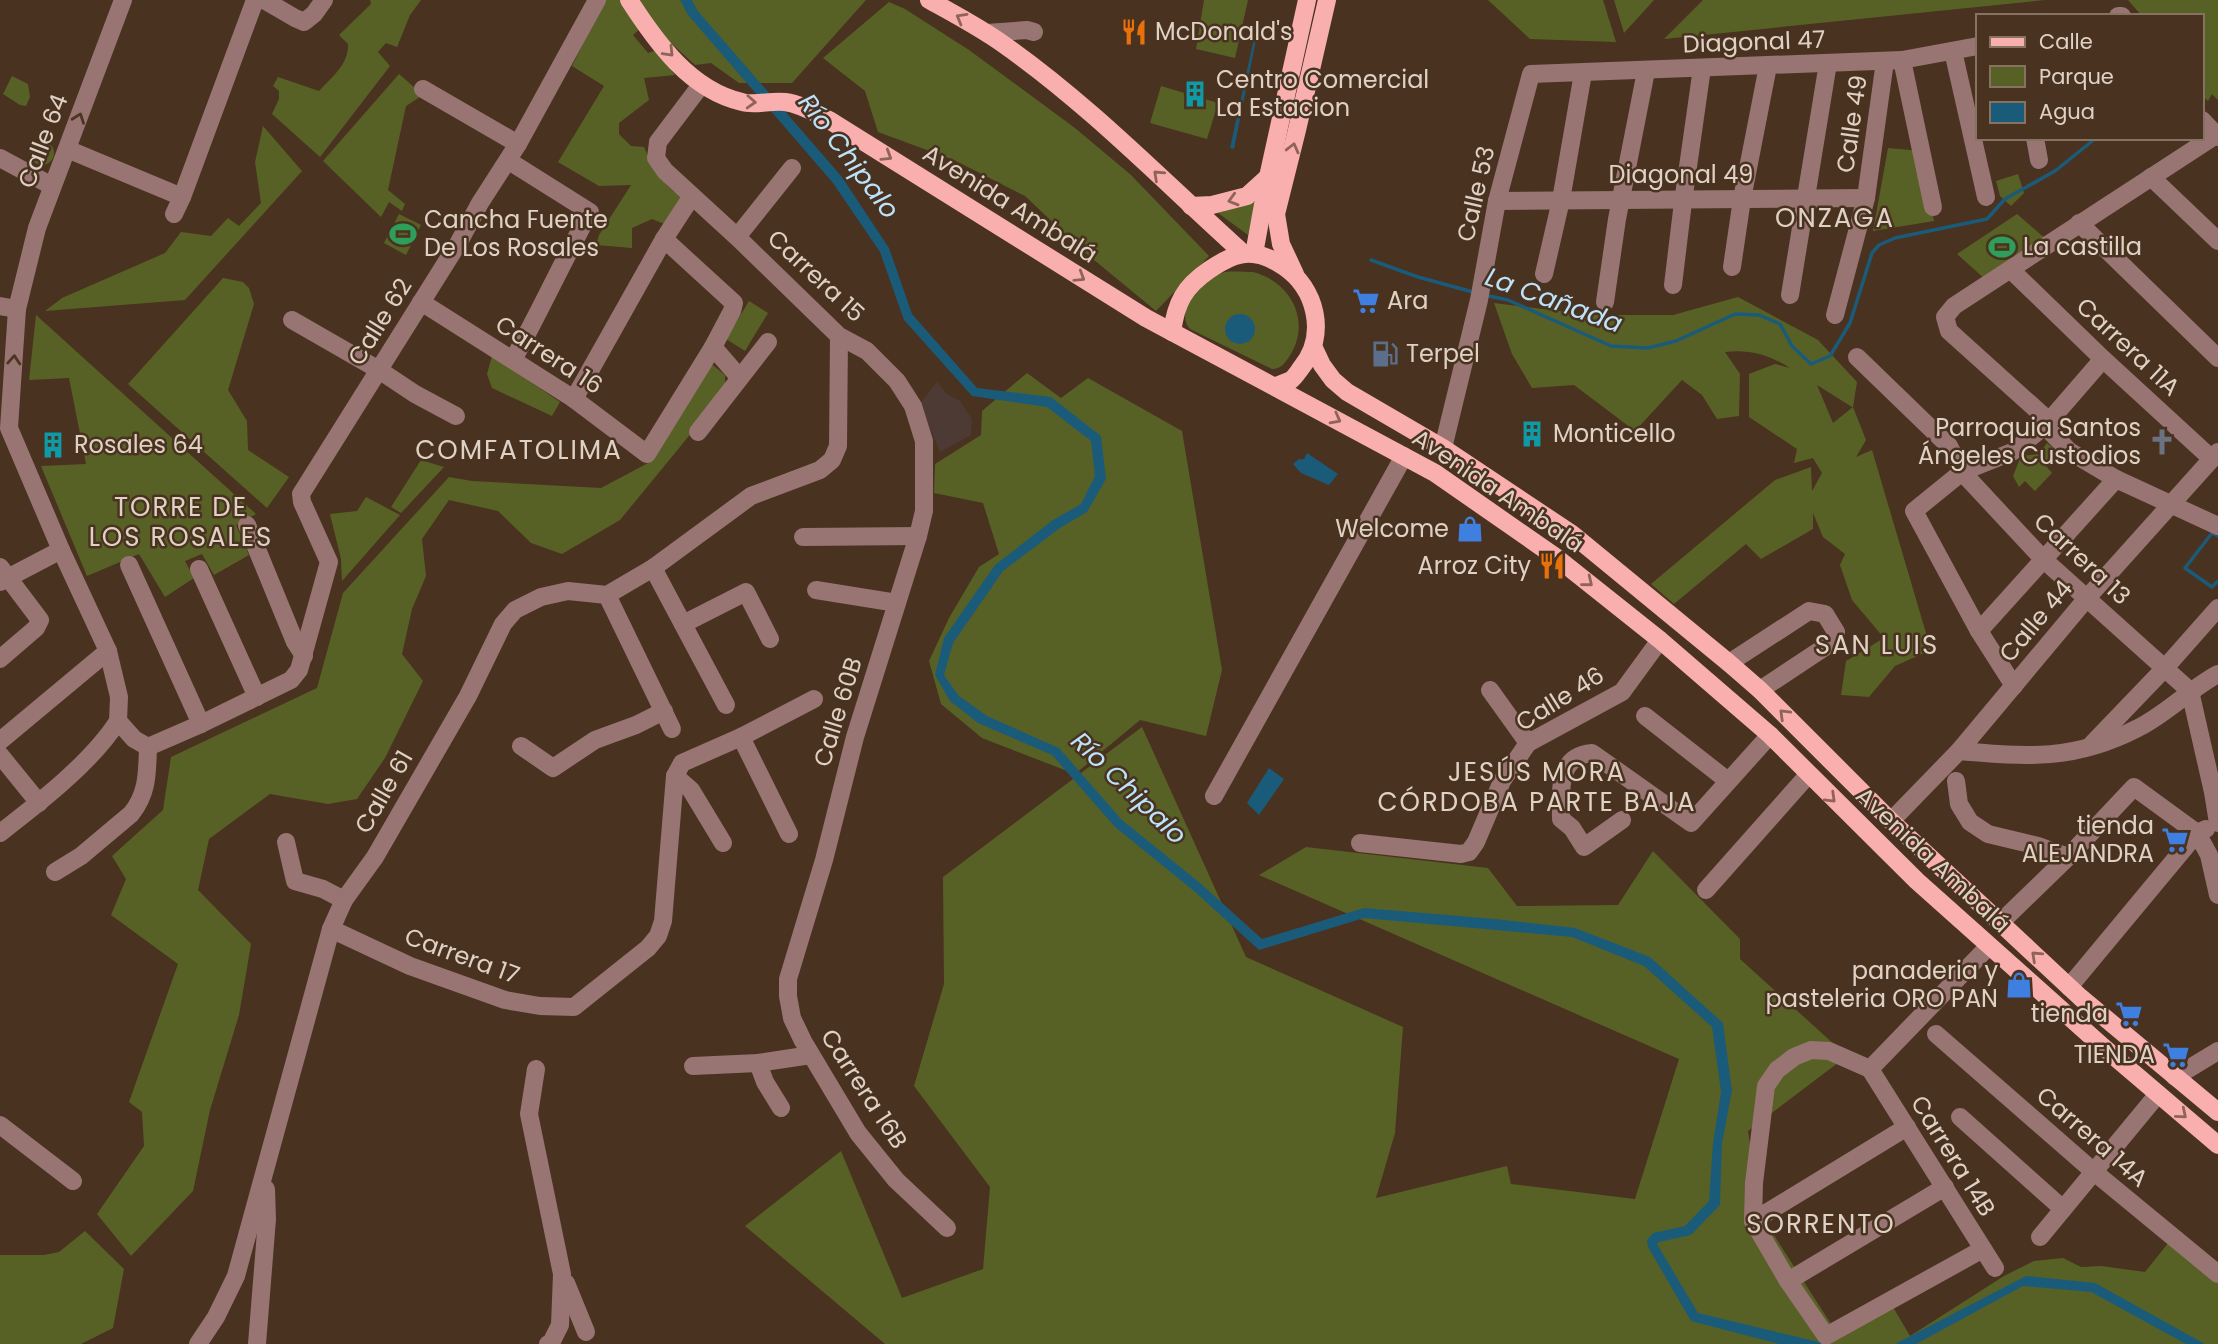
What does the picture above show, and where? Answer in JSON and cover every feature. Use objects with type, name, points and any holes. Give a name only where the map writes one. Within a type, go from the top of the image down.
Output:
[{"type":"main road","name":"Avenida Ambalá","points":[[629,0],[653,36],[701,85],[718,95],[744,103],[784,102],[829,120],[1172,332],[1435,473],[1557,558],[1660,640],[1770,735],[1917,881],[2218,1145]]},
{"type":"main road","points":[[929,0],[987,33],[1036,68],[1092,114],[1191,206],[1249,254]]},
{"type":"main road","points":[[1249,254],[1307,0]]},
{"type":"main road","points":[[1295,274],[1281,244],[1276,214],[1326,0]]},
{"type":"main road","points":[[1191,206],[1212,205],[1247,196],[1268,177]]},
{"type":"main road","points":[[1172,332],[1178,303],[1192,284],[1215,266],[1233,257],[1249,254],[1270,258],[1295,274],[1305,285],[1315,314],[1314,348],[1309,358],[1293,379],[1276,386]]},
{"type":"main road","name":"Avenida Ambalá","points":[[1314,348],[1333,380],[1347,392],[1443,448],[1572,534],[1729,663],[2000,923],[2069,986],[2218,1112]]},
{"type":"street","name":"Calle 64","points":[[5,427],[9,308],[123,0]]},
{"type":"street","points":[[174,214],[255,0]]},
{"type":"street","points":[[264,0],[295,18],[307,21],[324,0]]},
{"type":"street","name":"Calle 62","points":[[304,656],[329,562],[302,502],[305,487],[480,203],[509,161],[597,0]]},
{"type":"street","points":[[987,33],[1027,30],[1034,32]]},
{"type":"street","name":"Diagonal 47","points":[[1531,74],[1894,61],[1976,46]]},
{"type":"street","points":[[1953,51],[1986,197]]},
{"type":"street","points":[[1894,61],[1933,207]]},
{"type":"street","name":"Calle 49","points":[[1835,315],[1866,198],[1894,61]]},
{"type":"street","points":[[1790,295],[1828,63]]},
{"type":"street","points":[[1732,267],[1742,199],[1768,66]]},
{"type":"street","points":[[1673,285],[1702,68]]},
{"type":"street","points":[[1605,302],[1646,71]]},
{"type":"street","points":[[1544,274],[1562,200],[1583,73]]},
{"type":"street","name":"Calle 53","points":[[1443,448],[1480,295],[1497,201],[1531,74]]},
{"type":"street","name":"Carrera 15","points":[[701,85],[658,142],[656,158],[665,171],[839,335],[867,351],[897,381],[913,406],[924,441]]},
{"type":"street","points":[[423,89],[519,144]]},
{"type":"street","points":[[2204,122],[2217,136],[2078,223],[1954,306],[1945,317],[1949,331],[2047,423],[2069,451],[2116,479],[2218,526]]},
{"type":"street","points":[[2035,140],[2039,160]]},
{"type":"street","points":[[67,149],[182,197]]},
{"type":"street","points":[[0,158],[52,186]]},
{"type":"street","points":[[509,161],[590,212],[513,360]]},
{"type":"street","points":[[737,237],[792,168]]},
{"type":"street","points":[[2151,177],[2218,241]]},
{"type":"street","points":[[575,399],[664,239],[692,196]]},
{"type":"street","name":"Diagonal 49","points":[[1497,201],[1866,198]]},
{"type":"street","points":[[2078,223],[2218,358]]},
{"type":"street","points":[[664,239],[734,303],[713,346],[739,377]]},
{"type":"street","name":"Carrera 11A","points":[[2011,270],[2103,359],[2215,455]]},
{"type":"street","name":"Carrera 16","points":[[421,302],[575,399],[647,454],[713,346]]},
{"type":"street","points":[[292,320],[456,416]]},
{"type":"street","points":[[672,729],[607,595],[653,568],[751,496],[820,470],[832,460],[838,446],[839,335]]},
{"type":"street","points":[[698,432],[768,342]]},
{"type":"street","name":"Carrera 13","points":[[1857,357],[1949,446],[1962,472],[2043,559],[2190,691]]},
{"type":"street","points":[[2014,686],[1979,631],[1914,511],[1962,472],[2012,452],[2047,423],[2103,359]]},
{"type":"street","points":[[0,833],[39,803],[106,740],[118,721],[119,697],[108,651],[5,427]]},
{"type":"street","name":"Calle 60B","points":[[788,996],[788,979],[824,860],[852,748],[918,536],[924,511],[924,441]]},
{"type":"street","name":"Calle 44","points":[[1891,821],[1959,751],[2087,598],[2215,455]]},
{"type":"street","points":[[1214,796],[1404,456]]},
{"type":"street","points":[[1979,631],[2116,479]]},
{"type":"street","points":[[148,747],[291,680],[299,670],[304,656],[295,642],[247,525]]},
{"type":"street","points":[[803,537],[918,536]]},
{"type":"street","points":[[0,659],[36,628],[40,620],[3,575],[61,550]]},
{"type":"street","points":[[129,565],[201,724]]},
{"type":"street","points":[[653,568],[726,705]]},
{"type":"street","points":[[199,569],[257,697]]},
{"type":"street","points":[[816,590],[897,603]]},
{"type":"street","name":"Calle 61","points":[[198,1344],[216,1317],[236,1276],[331,929],[344,900],[399,817],[468,696],[503,624],[516,610],[541,597],[572,591],[607,595]]},
{"type":"street","points":[[683,624],[746,592],[770,639]]},
{"type":"street","points":[[2086,750],[2218,608]]},
{"type":"street","points":[[1729,663],[1809,611],[1825,614],[1836,632],[1831,643],[1760,690]]},
{"type":"street","name":"Calle 46","points":[[1360,843],[1461,854],[1469,852],[1476,842],[1502,780],[1528,743],[1622,692],[1660,640]]},
{"type":"street","points":[[0,741],[108,651]]},
{"type":"street","points":[[1959,751],[2037,757],[2086,750],[2139,728],[2218,674]]},
{"type":"street","points":[[1490,690],[1528,743]]},
{"type":"street","points":[[2069,986],[2197,833],[2218,823],[2215,793],[2190,691]]},
{"type":"street","points":[[723,843],[678,770],[814,699]]},
{"type":"street","points":[[521,746],[553,768],[595,740],[664,712]]},
{"type":"street","points":[[1646,716],[1728,781]]},
{"type":"street","points":[[118,721],[134,739],[148,747]]},
{"type":"street","points":[[1622,820],[1584,847],[1572,828],[1561,819],[1562,778],[1565,769],[1575,759],[1592,753],[1691,823],[1770,735]]},
{"type":"street","points":[[741,737],[789,834]]},
{"type":"street","points":[[55,872],[81,856],[137,806],[147,785],[148,747]]},
{"type":"street","points":[[0,755],[39,803]]},
{"type":"street","name":"Carrera 17","points":[[331,929],[410,966],[505,1000],[568,1008],[581,1003],[648,948],[658,936],[663,921],[678,770]]},
{"type":"street","points":[[1706,890],[1808,775]]},
{"type":"street","points":[[1956,780],[1959,804],[1970,822],[1987,834],[2038,846],[2068,857]]},
{"type":"street","points":[[2000,923],[2068,857],[2134,787],[2197,833],[2209,855],[2218,895]]},
{"type":"street","points":[[286,842],[295,881],[323,889],[344,900]]},
{"type":"street","points":[[1983,1249],[1826,1336],[1788,1281],[1753,1221],[1754,1183],[1766,1086],[1777,1070],[1794,1057],[1811,1050],[1829,1051],[1870,1069],[1989,946]]},
{"type":"street","name":"Carrera 16B","points":[[788,996],[792,1018],[858,1133],[896,1180],[947,1228]]},
{"type":"street","name":"Carrera 14A","points":[[1936,1034],[2093,1171],[2218,1274]]},
{"type":"street","points":[[2175,1077],[2218,1051]]},
{"type":"street","points":[[693,1066],[758,1063],[811,1055]]},
{"type":"street","points":[[758,1063],[765,1082],[781,1108]]},
{"type":"street","points":[[536,1069],[529,1114],[562,1273],[586,1332]]},
{"type":"street","name":"Carrera 14B","points":[[1870,1069],[1995,1268]]},
{"type":"street","points":[[2039,1237],[2158,1094]]},
{"type":"street","points":[[1960,1117],[2063,1209]]},
{"type":"street","points":[[0,1125],[73,1181]]},
{"type":"street","points":[[1753,1221],[1907,1128]]},
{"type":"street","points":[[257,1344],[267,1219],[265,1171]]},
{"type":"street","points":[[1788,1281],[1945,1187]]},
{"type":"street","points":[[548,1344],[560,1325],[562,1273]]},
{"type":"shaded area","points":[[937,382],[947,394],[960,401],[972,419],[971,435],[940,452],[920,404]]},
{"type":"green space","points":[[370,0],[421,0],[410,15],[397,47],[386,43],[378,52],[390,66],[320,157],[272,114],[279,99],[279,91],[273,86],[278,77],[319,91],[339,70],[346,58],[348,44],[339,35],[371,4]]},
{"type":"green space","points":[[605,0],[623,0],[642,27],[633,35],[648,53],[657,50],[675,75],[644,78],[649,100],[619,123],[619,134],[631,146],[644,147],[660,176],[684,199],[667,225],[652,219],[632,228],[632,248],[596,245],[599,235],[631,185],[599,186],[558,162],[604,86],[572,66]]},
{"type":"green space","points":[[636,0],[866,0],[792,83],[739,83],[711,63],[695,65],[658,31]]},
{"type":"green space","points":[[1204,0],[1248,0],[1235,58],[1196,49]]},
{"type":"green space","points":[[1488,0],[1603,0],[1616,42],[1530,39]]},
{"type":"green space","points":[[1614,0],[1654,0],[1624,33]]},
{"type":"green space","points":[[1703,0],[2045,0],[1664,39]]},
{"type":"green space","points":[[2128,0],[2218,0],[2218,100],[2212,94],[2208,101],[2204,97],[2204,14],[2140,14]]},
{"type":"green space","points":[[889,2],[905,9],[969,50],[1075,128],[1131,175],[1209,256],[1156,311],[1082,250],[1025,196],[954,160],[878,132],[865,91],[823,58]]},
{"type":"green space","points":[[399,74],[423,95],[406,106],[388,190],[405,204],[402,211],[389,202],[381,217],[323,161]]},
{"type":"green space","points":[[12,76],[28,84],[30,97],[26,106],[3,94]]},
{"type":"green space","points":[[1161,86],[1218,103],[1207,139],[1150,123]]},
{"type":"green space","points":[[263,126],[302,171],[185,300],[45,311],[62,298],[165,253],[181,232],[211,236],[228,218],[239,226],[261,203],[255,162]]},
{"type":"green space","points":[[37,141],[47,141],[54,148],[54,158],[47,165],[37,165],[30,158],[30,148]]},
{"type":"green space","name":"ONZAGA","points":[[1888,148],[1921,151],[1934,221],[1873,231]]},
{"type":"green space","points":[[2018,174],[2024,193],[2011,206],[2000,196],[1996,181]]},
{"type":"green space","points":[[1256,201],[1248,235],[1218,213]]},
{"type":"green space","name":"Cancha Fuente De Los Rosales","points":[[399,214],[421,225],[406,255],[384,243]]},
{"type":"green space","name":"La castilla","points":[[2017,214],[2047,240],[1985,279],[1957,254]]},
{"type":"green space","points":[[1225,272],[1253,272],[1267,277],[1288,294],[1298,318],[1296,344],[1286,362],[1275,369],[1190,329],[1186,321],[1188,304],[1209,280]]},
{"type":"green space","points":[[223,278],[243,282],[249,288],[254,304],[228,390],[247,421],[248,450],[289,477],[267,508],[128,384]]},
{"type":"green space","points":[[1738,297],[1818,340],[1857,382],[1853,407],[1866,440],[1856,457],[1872,450],[1931,650],[1895,666],[1869,697],[1841,695],[1846,661],[1884,638],[1852,600],[1840,565],[1845,554],[1823,537],[1813,513],[1813,529],[1761,559],[1746,544],[1674,604],[1651,584],[1775,480],[1811,467],[1812,491],[1822,473],[1813,458],[1794,463],[1797,449],[1749,417],[1749,374],[1775,364],[1790,368],[1759,354],[1725,352],[1740,374],[1739,416],[1717,419],[1702,395],[1682,380],[1635,431],[1574,385],[1532,388],[1512,354],[1494,303],[1592,315],[1673,315]],"holes":[[[1817,385],[1853,407],[1833,423]]]},
{"type":"green space","points":[[749,301],[768,313],[745,351],[726,339]]},
{"type":"green space","points":[[36,315],[256,514],[236,525],[249,555],[214,575],[202,554],[185,561],[194,578],[165,597],[139,554],[87,576],[41,466],[86,464],[69,378],[29,380]]},
{"type":"green space","points":[[492,356],[560,402],[552,416],[492,388],[487,374]]},
{"type":"green space","points":[[709,362],[725,375],[725,392],[620,520],[562,554],[531,543],[498,511],[449,500],[422,539],[426,576],[412,609],[402,654],[423,681],[385,758],[357,799],[328,804],[270,794],[209,839],[198,890],[251,944],[239,1015],[210,1110],[193,1191],[131,1256],[97,1214],[144,1146],[142,1112],[129,1102],[178,964],[111,915],[126,879],[112,856],[163,810],[171,757],[317,688],[343,593],[449,477],[472,481],[601,488],[650,462]]},
{"type":"green space","points":[[1027,373],[1061,398],[1088,378],[1182,431],[1222,670],[1206,736],[1140,720],[1075,774],[982,738],[941,704],[929,661],[949,618],[979,567],[999,554],[983,503],[934,493],[935,464],[981,435],[982,411]]},
{"type":"green space","points":[[2047,443],[2057,451],[2045,465],[2052,473],[2035,491],[2025,481],[2019,487],[2013,476],[2021,456],[2039,454]]},
{"type":"green space","points":[[421,460],[444,467],[401,513],[391,507]]},
{"type":"green space","points":[[366,497],[400,515],[342,581],[341,559],[330,514],[357,511]]},
{"type":"green space","points":[[1142,727],[1246,957],[1403,1027],[1395,1133],[1376,1198],[1507,1166],[1511,1184],[1635,1199],[1679,1059],[1259,875],[1306,847],[1488,868],[1517,906],[1618,905],[1653,851],[1740,939],[1740,959],[1847,1056],[1748,1131],[1761,1215],[1831,1324],[1893,1307],[1910,1336],[2004,1276],[2034,1261],[2063,1258],[2081,1267],[2101,1266],[2145,1272],[2173,1237],[2218,1274],[2218,1344],[885,1344],[745,1226],[841,1151],[902,1298],[983,1269],[990,1187],[914,1086],[944,984],[943,877]]},
{"type":"green space","points":[[85,1231],[124,1269],[113,1328],[81,1344],[0,1344],[0,1255],[44,1255],[59,1252]]},
{"type":"water","points":[[680,0],[692,0],[697,10],[842,177],[889,248],[912,314],[977,388],[1051,397],[1101,436],[1106,479],[1087,512],[1060,528],[1003,571],[953,643],[944,675],[958,695],[987,716],[1059,748],[1122,820],[1200,883],[1262,939],[1364,908],[1575,928],[1650,957],[1723,1023],[1732,1091],[1722,1143],[1720,1205],[1691,1235],[1657,1244],[1698,1313],[1827,1344],[1779,1344],[1691,1321],[1648,1247],[1647,1240],[1653,1233],[1685,1226],[1709,1201],[1713,1143],[1721,1092],[1712,1027],[1644,966],[1572,937],[1364,918],[1259,950],[1194,891],[1115,827],[1052,755],[978,723],[950,701],[935,675],[944,638],[995,565],[1053,520],[1081,504],[1095,476],[1091,441],[1047,407],[972,396],[904,320],[880,252],[833,183],[688,15]]},
{"type":"water","points":[[1260,20],[1234,149],[1230,148]]},
{"type":"water","points":[[1240,314],[1251,318],[1255,329],[1251,340],[1240,344],[1229,340],[1225,329],[1229,318]]},
{"type":"water","points":[[1307,453],[1338,474],[1329,485],[1301,473],[1293,464],[1304,459]]},
{"type":"water","points":[[1269,768],[1284,779],[1259,815],[1247,803]]},
{"type":"water","points":[[2026,1276],[2095,1283],[2205,1344],[2186,1344],[2091,1292],[2023,1286],[1916,1344],[1895,1344]]},
{"type":"waterway","name":"La Cañada","points":[[1484,295],[1508,300],[1611,346],[1648,348],[1676,341],[1735,314],[1759,315],[1780,324],[1792,346],[1811,364],[1830,356],[1850,323],[1872,253],[1879,245],[1895,238],[1987,219],[2005,199],[2055,171],[2094,140]]},
{"type":"waterway","name":"La Cañada","points":[[1371,260],[1418,277],[1473,292]]},
{"type":"waterway","points":[[2218,536],[2212,533],[2185,568],[2212,587],[2218,581]]},
{"type":"place","name":"McDonald's","points":[[1134,32]]},
{"type":"place","name":"Centro Comercial La Estacion","points":[[1195,94]]},
{"type":"place","name":"Cancha Fuente De Los Rosales","points":[[403,234]]},
{"type":"place","name":"La castilla","points":[[2002,247]]},
{"type":"place","name":"Ara","points":[[1366,301]]},
{"type":"place","name":"Terpel","points":[[1385,354]]},
{"type":"place","name":"Monticello","points":[[1532,434]]},
{"type":"place","name":"Parroquia Santos Ángeles Custodios","points":[[2162,442]]},
{"type":"place","name":"Rosales 64","points":[[53,445]]},
{"type":"place","name":"Welcome","points":[[1470,529]]},
{"type":"place","name":"Arroz City","points":[[1552,566]]},
{"type":"place","name":"tienda ALEJANDRA","points":[[2175,840]]},
{"type":"place","name":"panaderia y pasteleria ORO PAN","points":[[2019,985]]},
{"type":"place","name":"tienda","points":[[2129,1014]]},
{"type":"place","name":"TIENDA","points":[[2176,1055]]},
{"type":"district","name":"ONZAGA","points":[[1835,218]]},
{"type":"district","name":"COMFATOLIMA","points":[[519,450]]},
{"type":"district","name":"TORRE DE LOS ROSALES","points":[[181,522]]},
{"type":"district","name":"SAN LUIS","points":[[1877,645]]},
{"type":"district","name":"JESÚS MORA CÓRDOBA PARTE BAJA","points":[[1537,787]]},
{"type":"district","name":"SORRENTO","points":[[1821,1224]]},
{"type":"water label","name":"Río Chipalo","points":[[849,156]]},
{"type":"water label","name":"Río Chipalo","points":[[1129,788]]}]
